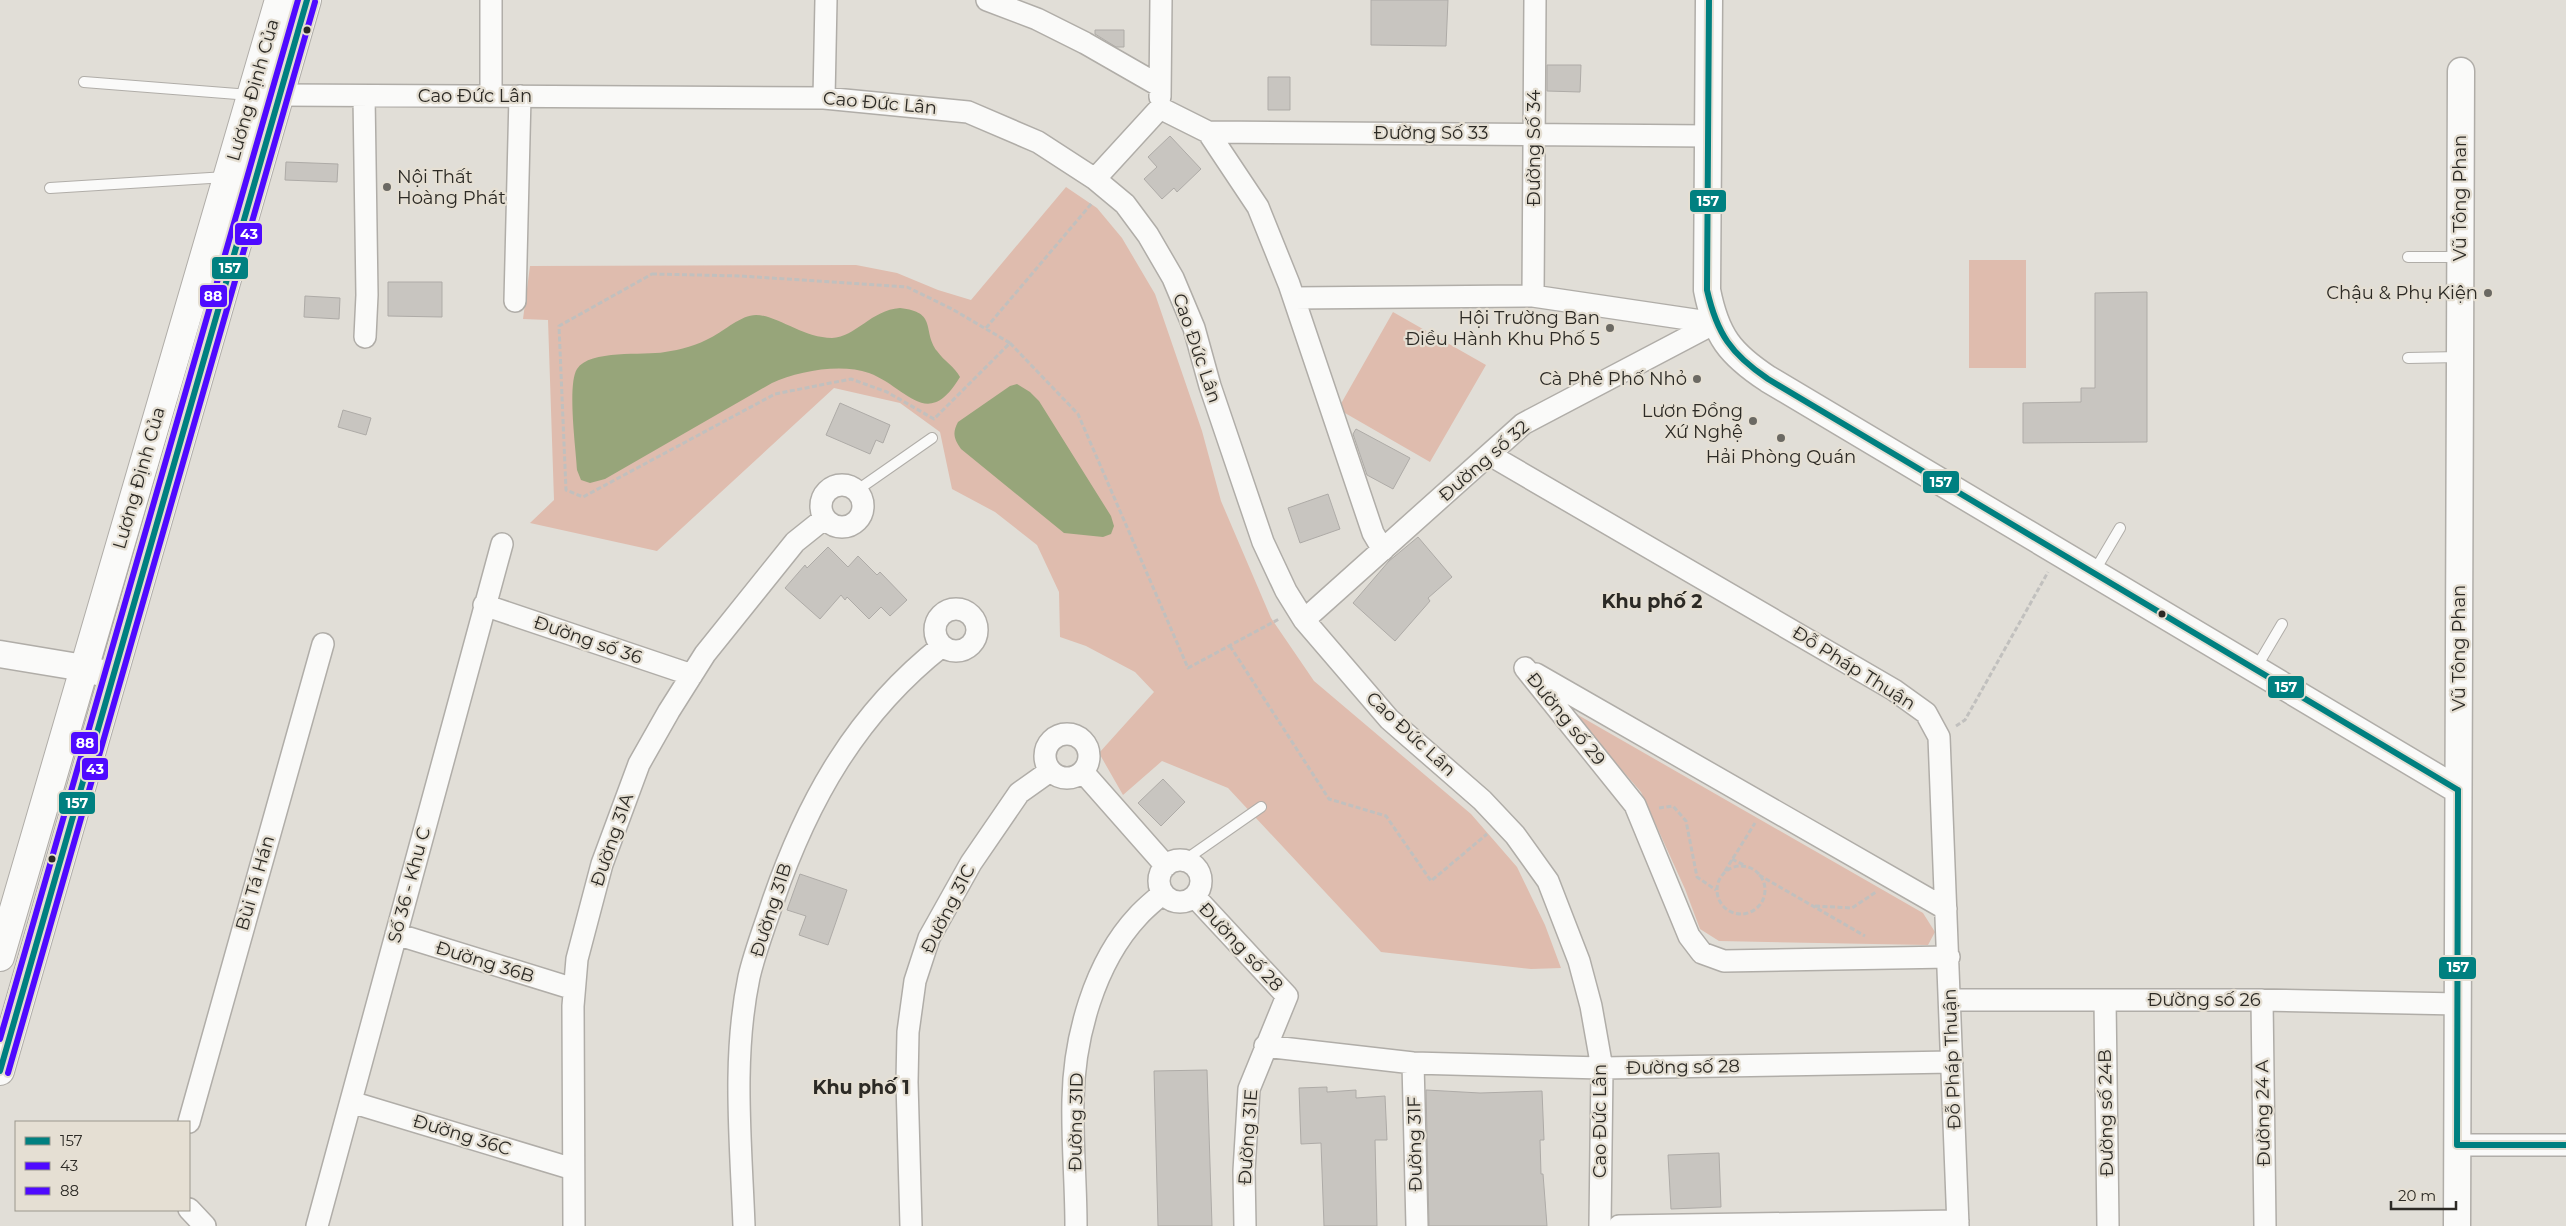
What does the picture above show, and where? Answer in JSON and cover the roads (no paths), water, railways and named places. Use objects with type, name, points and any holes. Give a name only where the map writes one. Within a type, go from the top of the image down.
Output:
[{"type":"main road","name":"Lương Định Của","points":[[0,957],[279,0]]},
{"type":"main road","name":"Lương Định Của","points":[[0,1071],[307,0]]},
{"type":"street","points":[[490,96],[491,0]]},
{"type":"street","points":[[824,98],[826,0]]},
{"type":"street","points":[[987,0],[993,0],[1085,43],[1160,86]]},
{"type":"street","points":[[1101,184],[1160,108],[1161,0]]},
{"type":"street","name":"Đường Số 34","points":[[1533,296],[1535,0]]},
{"type":"street","points":[[1709,0],[1708,290],[1715,323],[1722,337],[1740,358],[1768,379],[2458,790]]},
{"type":"street","name":"Vũ Tông Phan","points":[[2457,1226],[2461,71]]},
{"type":"street","name":"Cao Đức Lân","points":[[280,95],[824,98],[968,112],[1038,142],[1101,184],[1125,204],[1148,235],[1173,278],[1194,328],[1210,386],[1263,542],[1301,615],[1389,719],[1482,800],[1502,821],[1548,881],[1564,918],[1586,988],[1602,1068],[1600,1226]]},
{"type":"street","points":[[364,96],[367,295],[365,337]]},
{"type":"street","points":[[515,301],[520,96]]},
{"type":"street","name":"Đường Số 33","points":[[1160,108],[1208,132],[1534,133],[1708,136]]},
{"type":"street","points":[[1208,132],[1258,207],[1294,298],[1373,533],[1383,550]]},
{"type":"street","points":[[1294,298],[1533,296],[1715,323]]},
{"type":"street","name":"Đường số 32","points":[[1301,615],[1383,550],[1523,424],[1715,323]]},
{"type":"street","name":"Đỗ Pháp Thuận","points":[[1490,455],[1894,690],[1926,713],[1939,737],[1958,1224]]},
{"type":"street","points":[[844,485],[856,491],[863,504],[860,517],[855,522],[842,527],[829,523],[825,518],[821,505],[822,498],[831,488],[844,485]]},
{"type":"street","name":"Đường 31A","points":[[574,1226],[572,1042],[574,989],[577,959],[602,864],[640,764],[705,654],[796,542],[825,518]]},
{"type":"street","name":"Số 36 - Khu C","points":[[317,1226],[502,544]]},
{"type":"street","name":"Đường số 36","points":[[484,605],[692,675]]},
{"type":"street","name":"Bùi Tá Hán","points":[[189,1121],[323,644]]},
{"type":"street","name":"Đường 31B","points":[[744,1226],[739,1091],[742,1035],[750,977],[784,868],[817,794],[843,752],[880,702],[915,668],[942,646]]},
{"type":"street","points":[[0,654],[84,668],[112,676]]},
{"type":"street","name":"Đường số 29","points":[[1946,909],[1525,668],[1635,805],[1690,936],[1702,953],[1724,961],[1949,957]]},
{"type":"street","points":[[1068,734],[1082,739],[1086,745],[1089,759],[1082,772],[1077,776],[1063,778],[1050,771],[1045,757],[1046,750],[1054,738],[1068,734]]},
{"type":"street","name":"Đường 31C","points":[[911,1226],[907,1082],[908,1032],[914,981],[929,938],[976,856],[1019,793],[1050,771]]},
{"type":"street","points":[[1082,772],[1175,863]]},
{"type":"street","points":[[1191,862],[1200,872],[1201,886],[1195,897],[1181,902],[1168,898],[1163,893],[1159,879],[1175,863],[1191,862]]},
{"type":"street","name":"Đường 31D","points":[[1076,1226],[1072,1100],[1081,1034],[1102,971],[1118,943],[1137,917],[1163,893]]},
{"type":"street","name":"Đường số 28","points":[[1195,897],[1288,996]]},
{"type":"street","name":"Đường 36B","points":[[396,934],[574,989]]},
{"type":"street","name":"Đường 31E","points":[[1245,1226],[1244,1171],[1249,1089],[1288,996]]},
{"type":"street","name":"Đường số 26","points":[[1950,1000],[2262,1000],[2458,1004]]},
{"type":"street","name":"Đường số 24B","points":[[2105,1000],[2108,1226]]},
{"type":"street","name":"Đường 24 A","points":[[2262,1000],[2264,1226]]},
{"type":"street","name":"Đường số 28","points":[[1266,1046],[1413,1063],[1602,1068],[1952,1062]]},
{"type":"street","name":"Đường 31F","points":[[1413,1063],[1417,1226]]},
{"type":"street","name":"Đường 36C","points":[[351,1102],[573,1169]]},
{"type":"street","points":[[2457,1145],[2566,1145]]},
{"type":"street","points":[[190,1210],[204,1226]]},
{"type":"street","points":[[1619,1226],[1958,1224]]},
{"type":"lane","points":[[84,82],[251,95]]},
{"type":"lane","points":[[50,188],[227,177]]},
{"type":"lane","points":[[2408,257],[2460,257]]},
{"type":"lane","points":[[2408,358],[2460,358]]},
{"type":"lane","points":[[856,491],[932,438]]},
{"type":"lane","points":[[2094,572],[2120,528]]},
{"type":"lane","points":[[2256,668],[2282,624]]},
{"type":"lane","points":[[1175,863],[1261,807]]},
{"type":"place","name":"Nội Thất Hoàng Phát","points":[[387,187]]},
{"type":"place","name":"Chậu & Phụ Kiện","points":[[2488,293]]},
{"type":"place","name":"Hội Trường Ban Điều Hành Khu Phố 5","points":[[1610,328]]},
{"type":"place","name":"Cà Phê Phố Nhỏ","points":[[1697,379]]},
{"type":"place","name":"Lươn Đồng Xứ Nghệ","points":[[1753,421]]},
{"type":"place","name":"Hải Phòng Quán","points":[[1781,438]]},
{"type":"district","name":"Khu phố 2","points":[[1652,601]]},
{"type":"district","name":"Khu phố 1","points":[[861,1087]]}]
